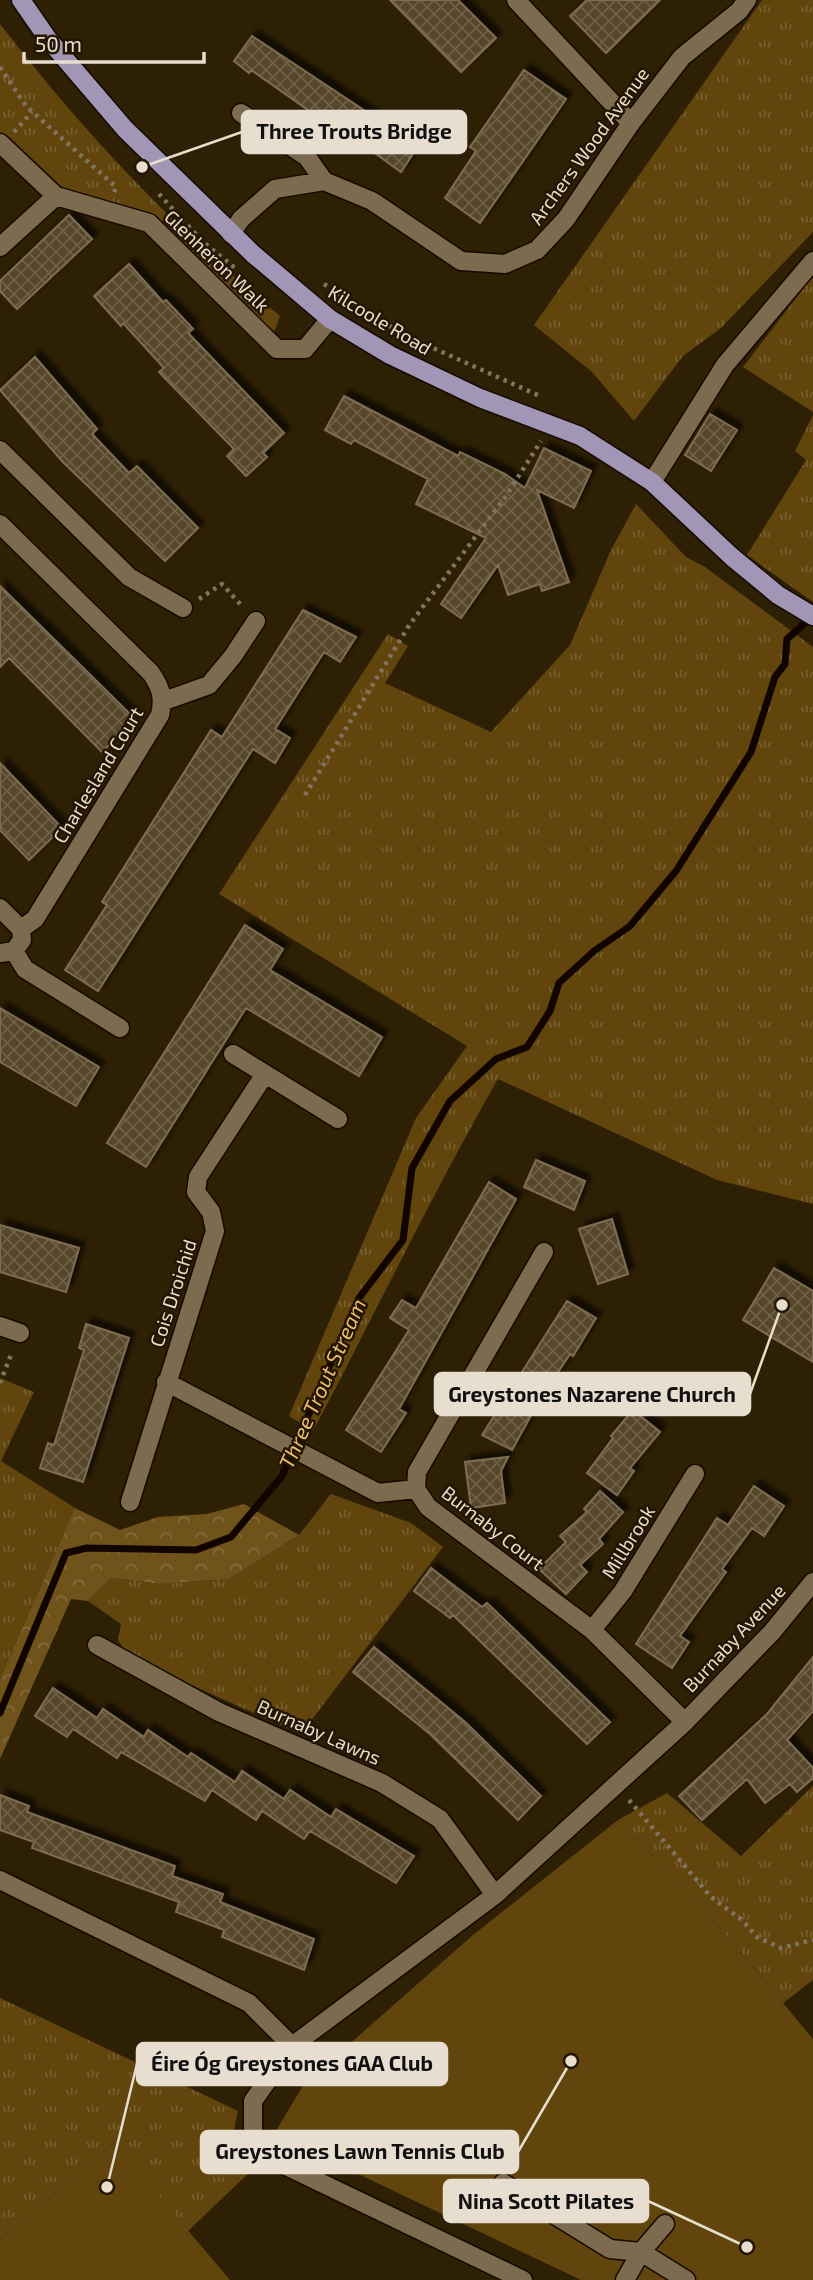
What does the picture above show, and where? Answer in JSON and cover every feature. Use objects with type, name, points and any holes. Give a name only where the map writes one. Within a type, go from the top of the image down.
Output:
[{"type":"main road","name":"Kilcoole Road","points":[[21,0],[48,39],[125,129],[231,234],[330,319],[390,355],[480,398],[580,436],[652,482],[732,557],[778,594],[813,616]]},
{"type":"street","points":[[516,0],[631,123]]},
{"type":"street","name":"Archers Wood Avenue","points":[[324,181],[372,201],[461,261],[505,264],[537,250],[566,219],[631,123],[682,57],[739,11],[747,0]]},
{"type":"street","points":[[231,234],[241,219],[275,189],[324,181],[307,157],[242,113]]},
{"type":"street","name":"Glenheron Walk","points":[[0,143],[56,196],[149,223],[277,349],[305,349],[330,319]]},
{"type":"street","points":[[0,247],[56,196]]},
{"type":"street","points":[[652,482],[725,365],[813,261]]},
{"type":"street","points":[[0,450],[129,577],[183,608]]},
{"type":"street","name":"Charlesland Court","points":[[0,524],[151,673],[160,687],[164,701],[160,715],[36,919],[21,929],[22,940],[7,952],[25,968],[120,1028]]},
{"type":"street","points":[[164,701],[209,685],[233,656],[256,621]]},
{"type":"street","points":[[0,908],[21,929]]},
{"type":"street","points":[[233,1054],[338,1119]]},
{"type":"street","name":"Cois Droichid","points":[[130,1502],[215,1231],[211,1212],[197,1192],[198,1177],[265,1074]]},
{"type":"street","name":"Burnaby Court","points":[[544,1252],[417,1472],[416,1489],[428,1507],[592,1630],[685,1722]]},
{"type":"street","points":[[0,1326],[20,1333]]},
{"type":"street","points":[[166,1382],[377,1493],[416,1489]]},
{"type":"street","name":"Millbrook","points":[[592,1630],[623,1591],[695,1474]]},
{"type":"street","name":"Burnaby Avenue","points":[[685,1722],[772,1632],[813,1581]]},
{"type":"street","name":"Burnaby Lawns","points":[[97,1645],[219,1712],[382,1783],[405,1797],[440,1819],[495,1895]]},
{"type":"street","points":[[523,2280],[253,2150],[253,2101],[292,2046],[495,1895],[685,1722]]},
{"type":"street","points":[[0,1880],[249,2003],[292,2046]]},
{"type":"street","points":[[503,2183],[610,2249],[641,2252],[686,2280]]},
{"type":"street","points":[[625,2280],[641,2252],[664,2224]]},
{"type":"path","points":[[0,66],[26,106],[116,187],[108,211]]},
{"type":"path","points":[[314,277],[402,334],[544,398]]},
{"type":"path","points":[[305,795],[410,624],[506,496],[551,425]]},
{"type":"path","points":[[183,608],[222,584],[256,621]]},
{"type":"path","points":[[0,1384],[20,1333]]},
{"type":"path","points":[[614,1785],[639,1810],[711,1897],[742,1920],[757,1937],[780,1948],[813,1940]]},
{"type":"green space","points":[[762,0],[813,0],[813,232],[721,328],[683,356],[634,421],[592,372],[534,325]]},
{"type":"green space","points":[[0,24],[64,103],[132,178],[204,249],[280,316],[273,335],[148,217],[77,195],[42,177],[0,135]]},
{"type":"green space","points":[[813,276],[813,412],[743,367]]},
{"type":"green space","points":[[813,415],[813,602],[747,555],[806,460],[795,451]]},
{"type":"green space","points":[[636,504],[686,557],[705,567],[813,647],[813,1204],[717,1180],[498,1079],[313,1431],[289,1416],[416,1118],[467,1046],[219,894],[388,634],[408,646],[385,683],[491,732],[570,645],[611,550]]},
{"type":"green space","points":[[0,1378],[34,1392],[1,1461],[75,1508],[0,1679]]},
{"type":"green space","points":[[331,1494],[411,1523],[443,1547],[301,1734],[142,1663],[125,1651],[118,1640],[121,1624],[88,1601],[111,1578],[160,1584],[229,1579],[299,1535]]},
{"type":"green space","points":[[244,1504],[299,1535],[229,1579],[160,1584],[111,1578],[88,1601],[71,1599],[0,1759],[0,1679],[75,1508],[120,1530],[158,1517],[207,1514]]},
{"type":"green space","points":[[813,1786],[813,1980],[783,2003],[710,1916],[618,1820],[667,1793],[741,1856]]},
{"type":"green space","points":[[618,1820],[710,1916],[813,2039],[813,2280],[581,2280],[274,2134],[304,2084],[473,1935]]},
{"type":"green space","points":[[0,1998],[238,2111],[231,2143],[254,2168],[188,2231],[114,2143],[0,2240]]},
{"type":"green space","points":[[114,2143],[230,2280],[0,2280],[0,2240]]},
{"type":"building","points":[[390,0],[458,0],[496,38],[461,72]]},
{"type":"building","points":[[587,0],[660,0],[606,53],[570,16]]},
{"type":"building","points":[[252,36],[418,146],[401,172],[340,128],[338,131],[234,61]]},
{"type":"building","points":[[524,70],[566,99],[480,223],[445,198],[476,151],[470,147]]},
{"type":"building","points":[[69,215],[92,239],[17,309],[0,291],[0,281]]},
{"type":"building","points":[[129,264],[163,302],[166,300],[193,329],[188,333],[284,433],[263,453],[267,457],[246,476],[227,456],[234,449],[159,372],[164,368],[94,296]]},
{"type":"building","points":[[35,357],[97,429],[92,434],[129,473],[137,466],[198,528],[165,561],[62,461],[0,390]]},
{"type":"building","points":[[344,396],[458,456],[460,452],[505,474],[525,488],[544,448],[591,471],[574,508],[537,490],[569,582],[542,591],[540,584],[508,595],[498,565],[461,618],[441,604],[486,538],[416,504],[428,479],[354,440],[351,444],[325,430]]},
{"type":"building","points":[[710,414],[737,430],[711,471],[685,455]]},
{"type":"building","points":[[0,586],[135,719],[102,752],[9,658],[0,667]]},
{"type":"building","points":[[303,610],[356,637],[340,662],[324,652],[275,729],[290,738],[275,763],[253,749],[98,991],[65,970],[107,905],[102,902],[211,730],[222,737]]},
{"type":"building","points":[[0,763],[62,828],[29,860],[0,830]]},
{"type":"building","points":[[245,925],[283,949],[270,970],[382,1037],[359,1076],[246,1008],[146,1167],[107,1143]]},
{"type":"building","points":[[0,1008],[99,1067],[76,1106],[0,1062]]},
{"type":"building","points":[[536,1160],[585,1181],[574,1210],[524,1187]]},
{"type":"building","points":[[489,1182],[516,1199],[399,1409],[406,1413],[381,1452],[346,1430],[409,1330],[390,1318],[402,1300],[416,1308]]},
{"type":"building","points":[[612,1219],[628,1274],[598,1284],[579,1229]]},
{"type":"building","points":[[0,1225],[79,1248],[66,1292],[0,1272]]},
{"type":"building","points":[[774,1268],[813,1291],[813,1362],[743,1320]]},
{"type":"building","points":[[567,1301],[596,1318],[573,1356],[570,1354],[539,1401],[512,1450],[482,1435]]},
{"type":"building","points":[[86,1324],[129,1338],[83,1482],[40,1468],[48,1443],[54,1445],[84,1350],[79,1348]]},
{"type":"building","points":[[633,1410],[660,1432],[630,1468],[634,1471],[617,1495],[587,1473],[613,1438],[611,1436]]},
{"type":"building","points":[[508,1457],[501,1471],[505,1503],[471,1508],[465,1462]]},
{"type":"building","points":[[754,1486],[784,1506],[764,1536],[752,1528],[722,1569],[726,1572],[680,1636],[689,1642],[672,1668],[636,1644],[717,1518],[728,1525]]},
{"type":"building","points":[[600,1491],[623,1512],[599,1539],[603,1544],[580,1565],[587,1572],[566,1594],[539,1569],[566,1542],[560,1536],[587,1512],[584,1509]]},
{"type":"building","points":[[431,1568],[482,1607],[487,1603],[610,1722],[587,1744],[453,1615],[450,1618],[414,1591]]},
{"type":"building","points":[[374,1647],[465,1722],[541,1796],[518,1820],[430,1734],[353,1672]]},
{"type":"building","points":[[813,1657],[813,1711],[787,1740],[813,1768],[813,1778],[797,1792],[790,1784],[765,1803],[747,1779],[702,1820],[679,1796],[767,1714]]},
{"type":"building","points":[[53,1688],[97,1718],[103,1709],[144,1737],[148,1730],[188,1757],[191,1753],[235,1782],[242,1771],[284,1799],[290,1790],[331,1817],[336,1809],[414,1856],[396,1883],[310,1831],[304,1839],[262,1811],[256,1820],[212,1790],[205,1801],[121,1752],[117,1758],[73,1729],[67,1737],[35,1716]]},
{"type":"building","points":[[0,1795],[29,1806],[27,1812],[175,1866],[172,1876],[223,1894],[220,1902],[314,1939],[304,1970],[222,1937],[224,1930],[176,1912],[179,1902],[32,1848],[34,1842],[0,1830]]},
{"type":"waterway","name":"Three Trout Stream","points":[[0,1713],[66,1553],[87,1548],[196,1550],[231,1537],[282,1476],[359,1298],[403,1240],[412,1168],[450,1101],[496,1059],[527,1047],[550,1011],[559,983],[594,951],[630,926],[676,871],[751,752],[775,677],[785,664],[787,639],[812,617]]},
{"type":"place","name":"Three Trouts Bridge","points":[[142,167]]},
{"type":"place","name":"Greystones Nazarene Church","points":[[782,1305]]},
{"type":"place","name":"Greystones Lawn Tennis Club","points":[[571,2061]]},
{"type":"place","name":"Éire Óg Greystones GAA Club","points":[[107,2187]]},
{"type":"place","name":"Nina Scott Pilates","points":[[747,2247]]}]
